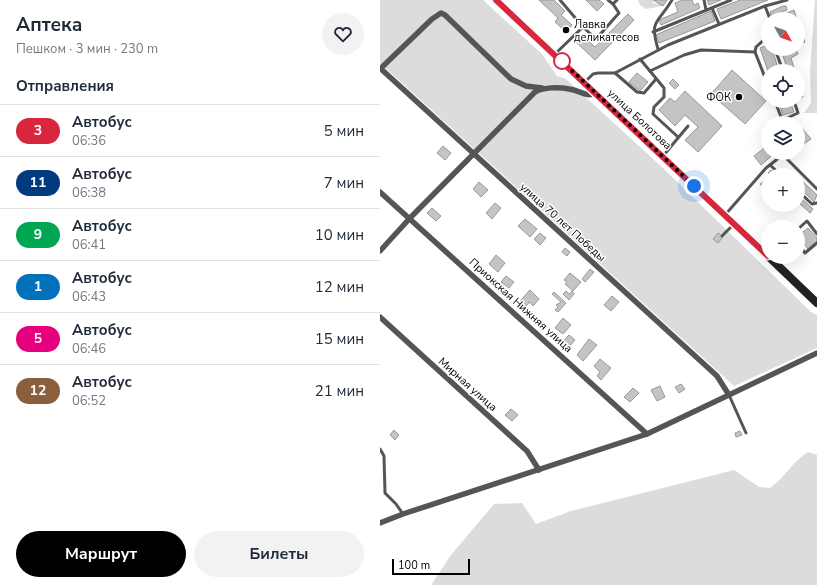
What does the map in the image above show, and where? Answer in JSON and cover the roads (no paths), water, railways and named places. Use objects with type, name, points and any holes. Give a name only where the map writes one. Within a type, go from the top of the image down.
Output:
[{"type":"main road","name":"улица Болотова","points":[[496,0],[761,249]]},
{"type":"main road","name":"улица Болотова","points":[[777,264],[817,303]]},
{"type":"street","points":[[380,68],[432,19],[441,13],[445,15],[511,79],[526,86],[570,89],[586,95],[596,93]]},
{"type":"street","name":"улица 70 лет Победы","points":[[380,68],[717,376],[729,395]]},
{"type":"street","points":[[380,251],[410,218],[535,92],[542,88]]},
{"type":"street","name":"Приокская Нижняя улица","points":[[380,192],[648,434]]},
{"type":"street","name":"Мирная улица","points":[[380,317],[527,452],[539,470]]},
{"type":"street","points":[[380,523],[403,514],[648,434],[817,353]]},
{"type":"lane","points":[[560,0],[583,27],[596,39],[619,13],[608,0]]},
{"type":"lane","points":[[612,4],[617,0]]},
{"type":"lane","points":[[658,49],[653,32],[654,24],[664,13],[672,0]]},
{"type":"lane","points":[[704,0],[706,10]]},
{"type":"lane","points":[[653,32],[731,0]]},
{"type":"lane","points":[[585,82],[593,74],[615,73],[658,49],[765,6],[787,0]]},
{"type":"lane","points":[[765,6],[767,12]]},
{"type":"lane","points":[[712,8],[719,24]]},
{"type":"lane","points":[[555,54],[583,27]]},
{"type":"lane","points":[[761,42],[756,47],[755,52],[761,67]]},
{"type":"lane","points":[[650,72],[684,54],[701,50],[755,52]]},
{"type":"lane","points":[[640,59],[664,88],[664,97],[654,108],[653,114],[678,137]]},
{"type":"lane","points":[[615,73],[637,92],[644,93],[656,79]]},
{"type":"lane","points":[[778,108],[781,117],[787,118],[798,113],[796,108]]},
{"type":"lane","points":[[663,156],[688,126]]},
{"type":"lane","points":[[725,215],[770,165],[776,160]]},
{"type":"lane","points":[[790,160],[817,189]]},
{"type":"lane","points":[[770,165],[773,168]]},
{"type":"lane","points":[[805,198],[812,204],[817,203]]},
{"type":"lane","points":[[805,223],[807,221],[817,234]]},
{"type":"lane","points":[[722,236],[734,224]]},
{"type":"lane","points":[[805,253],[817,243]]},
{"type":"lane","points":[[729,395],[746,433]]},
{"type":"lane","points":[[380,449],[384,456],[385,493],[403,514]]},
{"type":"place","name":"Лавка деликатесов","points":[[566,30]]},
{"type":"place","name":"ФОК","points":[[739,97]]}]
